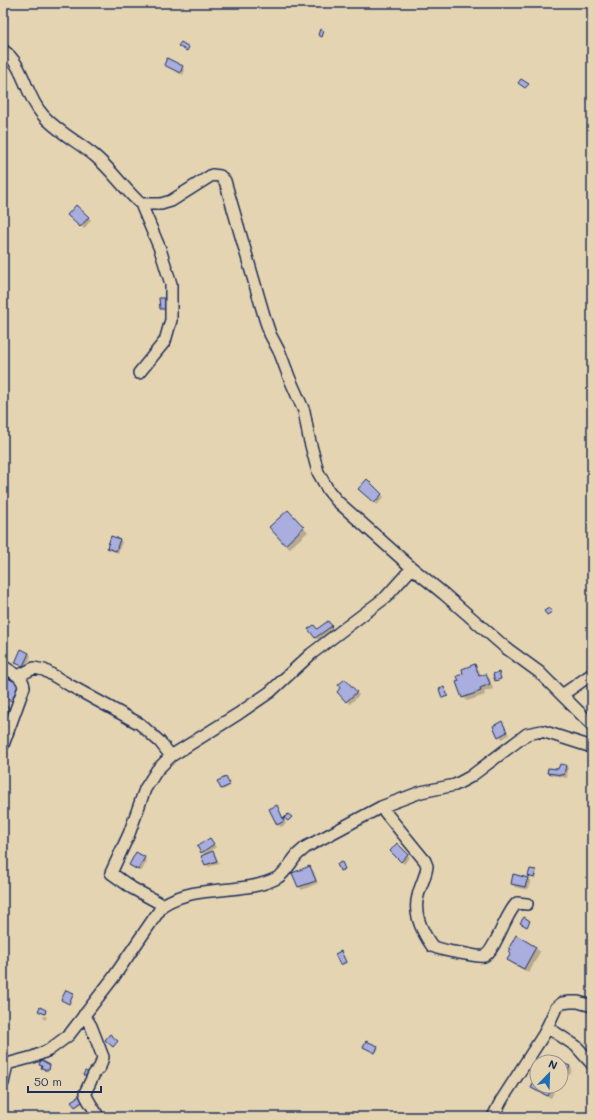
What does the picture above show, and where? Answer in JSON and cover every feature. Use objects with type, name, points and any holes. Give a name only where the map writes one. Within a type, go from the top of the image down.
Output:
[{"type":"street","points":[[3,50],[16,63],[32,101],[44,116],[53,125],[95,156],[141,204],[160,249],[171,284],[171,320],[165,341],[139,373]]},
{"type":"street","points":[[141,204],[161,204],[170,201],[212,175],[220,176],[225,181],[266,324],[280,353],[304,411],[318,472],[328,490],[337,501],[412,568],[506,648],[540,672],[592,724]]},
{"type":"street","points":[[163,905],[132,888],[111,873],[129,834],[145,789],[157,770],[171,756],[270,692],[311,654],[386,597],[412,568]]},
{"type":"street","points":[[3,666],[18,676],[24,684],[3,745]]},
{"type":"street","points":[[18,676],[34,668],[44,670],[140,724],[160,742],[171,756]]},
{"type":"street","points":[[562,695],[592,674]]},
{"type":"street","points":[[3,1083],[5,1065],[33,1057],[49,1050],[69,1035],[112,978],[163,905],[173,899],[193,893],[265,883],[278,877],[306,847],[381,807],[421,792],[455,785],[470,777],[527,734],[542,731],[592,747]]},
{"type":"street","points":[[381,807],[426,861],[427,866],[417,897],[416,907],[421,926],[432,946],[448,951],[476,956],[485,956],[492,950],[506,918],[514,906],[517,903],[527,904]]},
{"type":"street","points":[[493,1117],[547,1027],[556,1008],[562,1003],[578,1002],[592,1006]]},
{"type":"street","points":[[84,1016],[91,1026],[103,1057],[100,1067],[94,1074],[85,1093],[98,1117]]},
{"type":"street","points":[[547,1027],[576,1046],[592,1064]]},
{"type":"building","points":[[320,29],[324,31],[322,37],[318,35]]},
{"type":"building","points":[[181,42],[189,47],[187,51],[178,46]]},
{"type":"building","points":[[167,58],[183,66],[180,73],[164,65]]},
{"type":"building","points":[[521,79],[529,84],[525,88],[518,83]]},
{"type":"building","points":[[76,205],[89,217],[80,227],[67,215]]},
{"type":"building","points":[[159,298],[168,298],[169,309],[160,309]]},
{"type":"building","points":[[367,479],[382,494],[374,503],[358,489]]},
{"type":"building","points":[[288,510],[304,527],[285,545],[269,527]]},
{"type":"building","points":[[111,536],[120,539],[116,551],[107,548]]},
{"type":"building","points":[[549,608],[552,612],[547,615],[544,611]]},
{"type":"building","points":[[328,621],[332,626],[315,638],[308,629],[314,625],[317,629]]},
{"type":"building","points":[[21,649],[29,653],[23,666],[15,663]]},
{"type":"building","points":[[475,664],[479,676],[486,674],[490,684],[480,688],[481,691],[462,698],[456,682],[459,681],[457,676],[463,674],[462,669]]},
{"type":"building","points":[[499,672],[501,679],[495,681],[493,674]]},
{"type":"building","points":[[3,676],[20,684],[12,701],[3,697]]},
{"type":"building","points":[[345,679],[357,692],[346,702],[337,692],[340,688],[338,685]]},
{"type":"building","points":[[444,687],[448,696],[442,698],[439,689]]},
{"type":"building","points":[[3,705],[14,710],[8,722],[3,720]]},
{"type":"building","points":[[502,721],[507,732],[498,737],[493,726]]},
{"type":"building","points":[[560,764],[566,765],[564,775],[547,773],[548,768],[558,769]]},
{"type":"building","points":[[226,777],[230,785],[221,789],[217,781]]},
{"type":"building","points":[[277,805],[284,821],[277,825],[269,809]]},
{"type":"building","points":[[288,814],[292,817],[288,821],[284,818]]},
{"type":"building","points":[[210,838],[214,844],[201,853],[197,846]]},
{"type":"building","points":[[397,843],[408,854],[401,862],[390,851]]},
{"type":"building","points":[[213,851],[217,861],[205,865],[201,856]]},
{"type":"building","points":[[136,852],[145,857],[138,870],[129,865]]},
{"type":"building","points":[[342,862],[345,869],[340,871],[337,864]]},
{"type":"building","points":[[310,866],[316,881],[298,887],[292,873]]},
{"type":"building","points":[[530,869],[536,870],[534,878],[528,876]]},
{"type":"building","points":[[513,874],[528,878],[525,887],[511,884]]},
{"type":"building","points":[[524,917],[530,921],[527,927],[520,923]]},
{"type":"building","points":[[516,935],[536,947],[524,969],[507,960],[511,953],[509,952],[511,949],[509,948]]},
{"type":"building","points":[[341,951],[346,962],[340,965],[335,954]]},
{"type":"building","points":[[66,990],[74,993],[69,1004],[61,1000]]},
{"type":"building","points":[[40,1007],[46,1010],[45,1014],[38,1011]]},
{"type":"building","points":[[110,1034],[118,1041],[113,1047],[105,1040]]},
{"type":"building","points":[[366,1041],[378,1046],[375,1053],[363,1047]]},
{"type":"building","points":[[41,1060],[50,1065],[49,1070],[44,1070],[45,1069],[41,1068],[42,1066],[39,1065]]},
{"type":"building","points":[[85,1071],[90,1073],[88,1077],[83,1075]]},
{"type":"building","points":[[79,1096],[83,1101],[75,1107],[71,1101]]},
{"type":"building","points":[[555,1113],[560,1114],[559,1117],[554,1117]]}]
